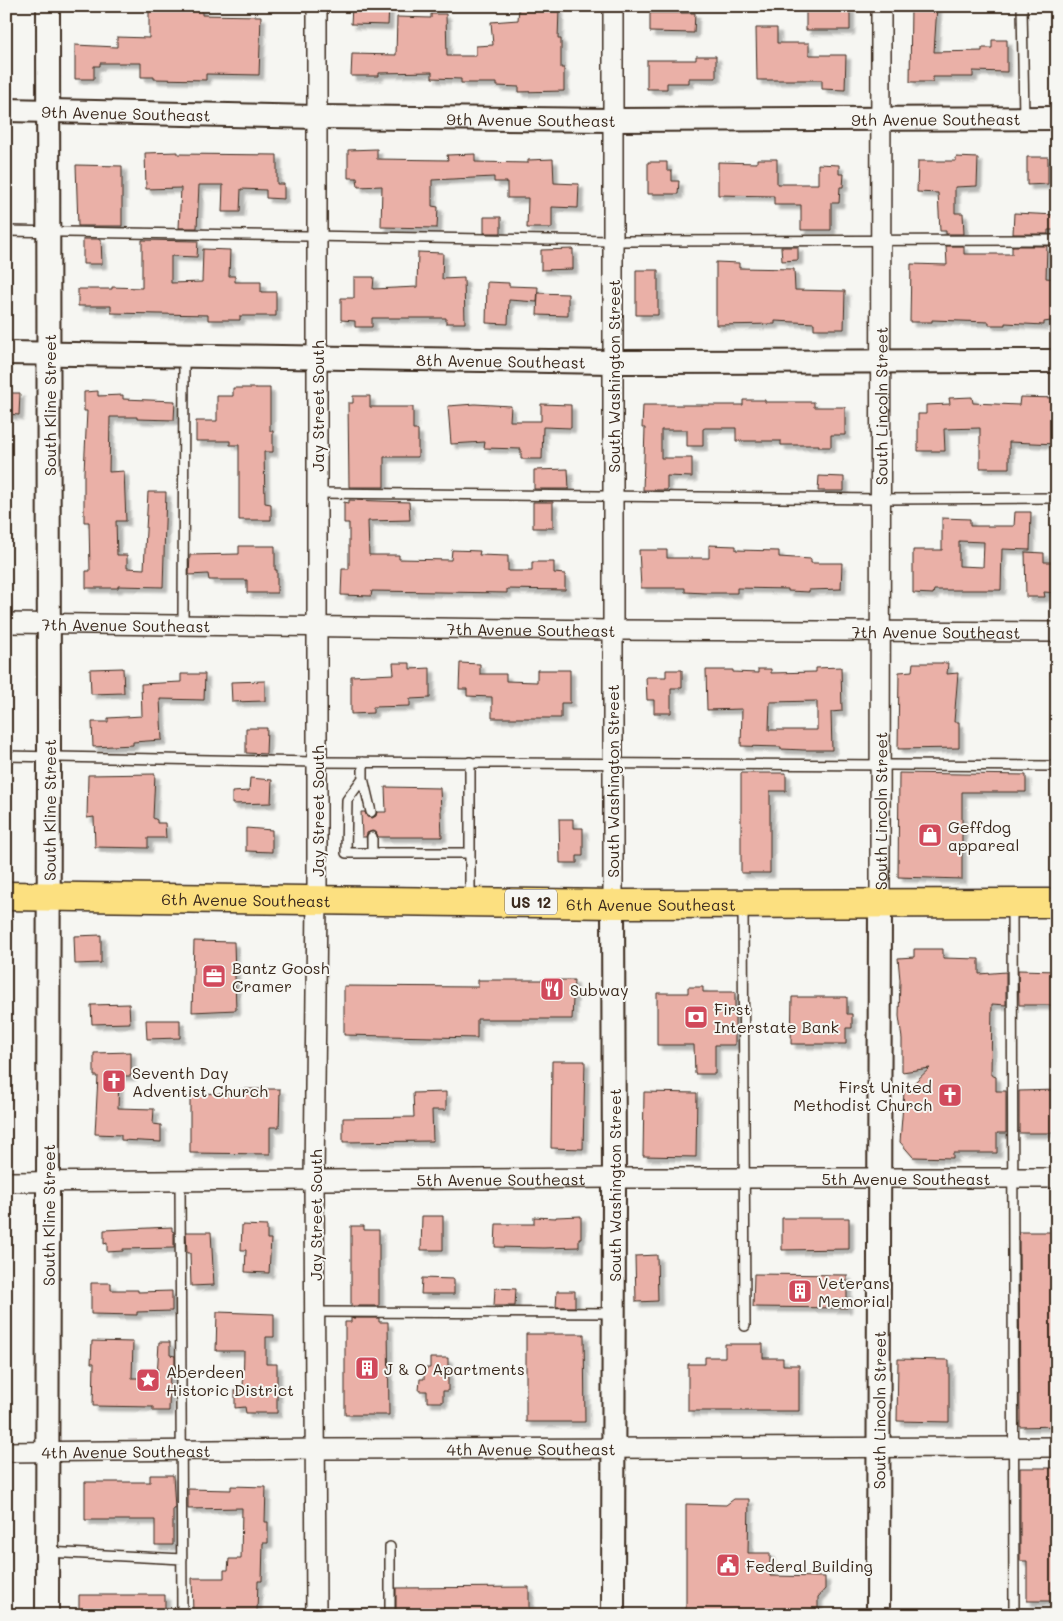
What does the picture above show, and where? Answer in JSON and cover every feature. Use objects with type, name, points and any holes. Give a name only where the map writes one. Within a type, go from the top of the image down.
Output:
[{"type":"highway","name":"6th Avenue Southeast","points":[[6,896],[613,904],[1057,903]]},
{"type":"street","name":"South Kline Street","points":[[47,1615],[50,353],[48,6]]},
{"type":"street","name":"Jay Street South","points":[[316,1615],[314,1181],[318,626],[317,6]]},
{"type":"street","name":"South Washington Street","points":[[613,6],[613,1615]]},
{"type":"street","name":"South Lincoln Street","points":[[878,1615],[881,6]]},
{"type":"street","name":"9th Avenue Southeast","points":[[6,110],[317,117],[613,120],[1057,118]]},
{"type":"street","name":"8th Avenue Southeast","points":[[6,353],[612,362],[1057,361]]},
{"type":"street","name":"7th Avenue Southeast","points":[[6,623],[612,630],[1057,632]]},
{"type":"street","name":"5th Avenue Southeast","points":[[6,1182],[614,1178],[1057,1178]]},
{"type":"street","name":"4th Avenue Southeast","points":[[6,1452],[614,1447],[1057,1447]]},
{"type":"lane","points":[[1022,6],[1024,118]]},
{"type":"lane","points":[[6,231],[613,240],[1057,240]]},
{"type":"lane","points":[[183,624],[184,356]]},
{"type":"lane","points":[[317,493],[880,499],[1057,498]]},
{"type":"lane","points":[[6,756],[317,762],[1057,766]]},
{"type":"lane","points":[[363,762],[363,778],[371,812]]},
{"type":"lane","points":[[470,762],[470,901]]},
{"type":"lane","points":[[363,778],[347,800],[346,854],[470,853]]},
{"type":"lane","points":[[372,837],[372,853]]},
{"type":"lane","points":[[743,903],[746,1178],[745,1326]]},
{"type":"lane","points":[[1012,903],[1014,1615]]},
{"type":"lane","points":[[180,1181],[182,1615]]},
{"type":"lane","points":[[316,1312],[614,1313]]},
{"type":"lane","points":[[390,1547],[390,1615]]},
{"type":"lane","points":[[47,1552],[182,1559]]},
{"type":"building","points":[[352,6],[389,6],[388,25],[351,24]]},
{"type":"building","points":[[911,6],[937,6],[934,52],[982,51],[982,48],[992,48],[992,40],[1007,40],[1007,72],[973,71],[973,77],[933,77],[933,82],[910,82]]},
{"type":"building","points":[[149,7],[202,7],[202,15],[261,16],[259,75],[206,74],[206,80],[154,79],[154,77],[141,77],[141,63],[100,63],[100,66],[94,66],[94,79],[75,79],[75,45],[117,47],[117,37],[149,38]]},
{"type":"building","points":[[519,7],[559,9],[558,39],[561,39],[561,68],[564,68],[564,91],[519,92],[519,87],[497,86],[497,83],[461,83],[461,79],[432,78],[432,72],[379,73],[379,76],[351,76],[352,54],[396,55],[397,17],[431,18],[431,14],[446,14],[447,56],[476,56],[476,46],[493,45],[491,22],[518,20]]},
{"type":"building","points":[[850,8],[850,30],[806,30],[806,9]]},
{"type":"building","points":[[650,13],[695,13],[694,33],[650,32]]},
{"type":"building","points":[[756,28],[777,28],[777,43],[809,43],[809,55],[846,55],[845,90],[822,89],[822,80],[757,80]]},
{"type":"building","points":[[696,56],[716,56],[716,78],[689,78],[689,83],[667,83],[667,89],[647,89],[647,60],[696,60]]},
{"type":"building","points":[[377,149],[377,159],[448,160],[447,155],[475,154],[475,162],[528,163],[528,160],[553,159],[554,183],[579,184],[578,208],[552,207],[552,228],[527,228],[528,198],[507,198],[507,182],[494,182],[494,177],[432,180],[432,206],[438,207],[437,228],[381,227],[382,186],[358,187],[357,178],[348,178],[348,150]]},
{"type":"building","points":[[178,152],[178,154],[277,155],[277,184],[284,184],[284,199],[266,198],[266,190],[241,189],[240,212],[222,212],[223,185],[199,185],[197,228],[179,228],[181,188],[146,189],[145,153]]},
{"type":"building","points":[[956,157],[978,158],[977,186],[955,187],[955,213],[963,213],[964,234],[946,234],[946,231],[940,231],[938,193],[917,192],[918,161],[956,161]]},
{"type":"building","points":[[1027,157],[1048,157],[1048,184],[1027,185]]},
{"type":"building","points":[[757,159],[777,159],[777,184],[818,184],[818,164],[839,165],[839,174],[844,174],[843,187],[840,187],[839,203],[831,203],[831,230],[801,230],[801,205],[774,205],[774,196],[718,195],[718,162],[757,163]]},
{"type":"building","points":[[648,162],[667,162],[667,171],[672,171],[672,181],[679,181],[678,194],[648,194]]},
{"type":"building","points":[[76,165],[122,166],[122,226],[78,226]]},
{"type":"building","points":[[1014,213],[1057,215],[1057,230],[1048,230],[1048,234],[1013,234]]},
{"type":"building","points":[[484,217],[501,217],[501,233],[484,233]]},
{"type":"building","points":[[83,239],[101,239],[102,264],[83,264]]},
{"type":"building","points":[[142,240],[198,241],[197,257],[171,256],[171,283],[202,282],[203,249],[230,250],[229,276],[235,276],[235,282],[261,282],[261,292],[276,292],[276,316],[240,316],[240,320],[208,320],[208,315],[111,313],[111,306],[78,306],[78,289],[142,288]]},
{"type":"building","points":[[946,246],[964,246],[964,254],[1012,254],[1012,246],[1047,246],[1046,278],[1057,279],[1057,320],[1044,322],[1044,325],[1005,323],[1005,325],[989,325],[989,322],[932,320],[932,322],[910,322],[911,264],[947,265]]},
{"type":"building","points":[[781,247],[798,247],[798,260],[782,261]]},
{"type":"building","points":[[573,249],[573,269],[541,270],[541,250]]},
{"type":"building","points":[[418,252],[443,253],[442,279],[464,278],[465,323],[446,323],[446,318],[372,318],[372,327],[355,327],[355,321],[341,320],[341,298],[354,298],[354,277],[374,277],[373,289],[417,287]]},
{"type":"building","points":[[716,262],[739,263],[739,268],[794,269],[795,290],[845,291],[844,329],[814,329],[814,323],[775,321],[775,324],[716,325]]},
{"type":"building","points":[[636,270],[658,270],[658,315],[636,315]]},
{"type":"building","points":[[487,282],[509,283],[509,286],[538,287],[537,302],[509,300],[508,324],[486,323]]},
{"type":"building","points":[[538,293],[568,294],[568,316],[537,315]]},
{"type":"building","points":[[233,388],[270,388],[270,431],[273,431],[273,452],[264,452],[265,503],[271,504],[271,520],[239,520],[239,445],[230,445],[230,441],[196,441],[196,421],[217,421],[217,396],[233,396]]},
{"type":"building","points":[[98,391],[98,396],[123,395],[123,399],[175,401],[174,420],[110,417],[109,472],[124,471],[126,521],[116,521],[117,555],[127,555],[127,568],[144,569],[148,492],[166,492],[163,587],[118,586],[118,588],[86,588],[86,571],[90,571],[89,522],[84,522],[87,411],[84,411],[84,392]]},
{"type":"building","points":[[6,393],[20,393],[19,415],[6,414]]},
{"type":"building","points":[[353,396],[370,396],[370,407],[413,407],[413,430],[418,430],[418,457],[384,457],[384,487],[349,487],[348,403],[353,403]]},
{"type":"building","points":[[972,397],[973,403],[1019,405],[1020,397],[1057,398],[1057,444],[1009,442],[1009,468],[980,468],[980,428],[944,429],[945,451],[918,451],[918,414],[926,414],[926,405],[950,404],[949,398]]},
{"type":"building","points":[[743,400],[814,402],[814,407],[845,407],[845,435],[831,435],[831,447],[819,447],[819,445],[781,445],[781,441],[736,441],[736,428],[705,428],[703,429],[703,446],[687,446],[687,430],[661,430],[661,458],[692,458],[692,477],[667,476],[667,490],[643,490],[645,428],[642,428],[643,405],[743,405]]},
{"type":"building","points":[[475,404],[511,406],[510,421],[541,421],[541,404],[571,405],[571,428],[543,427],[542,459],[521,459],[521,449],[484,448],[485,442],[451,444],[448,406]]},
{"type":"building","points":[[568,469],[569,489],[534,489],[534,470]]},
{"type":"building","points":[[819,476],[844,477],[844,491],[818,491]]},
{"type":"building","points":[[349,500],[409,502],[410,520],[368,521],[369,555],[399,555],[399,559],[451,560],[452,550],[480,551],[479,555],[508,556],[508,571],[532,571],[532,562],[554,562],[554,573],[565,574],[565,590],[507,589],[507,593],[372,591],[371,596],[341,595],[342,569],[349,569],[349,523],[344,523],[344,502],[349,503]]},
{"type":"building","points":[[533,502],[553,502],[553,528],[533,528]]},
{"type":"building","points":[[1015,512],[1031,512],[1030,550],[1002,549],[1001,590],[934,590],[933,594],[913,593],[913,550],[942,550],[942,518],[970,519],[970,526],[1014,526]],"holes":[[[959,541],[984,542],[983,567],[959,566]]]},
{"type":"building","points":[[709,545],[736,546],[736,550],[779,551],[779,557],[811,559],[811,563],[842,563],[841,589],[809,590],[809,592],[788,591],[788,589],[737,588],[737,593],[705,593],[685,592],[685,588],[641,588],[639,550],[667,550],[667,558],[709,558]]},
{"type":"building","points":[[239,546],[275,546],[277,593],[247,593],[247,580],[209,580],[208,574],[189,575],[190,555],[239,554]]},
{"type":"building","points":[[1025,552],[1044,553],[1044,562],[1057,562],[1057,593],[1044,592],[1045,597],[1026,597]]},
{"type":"building","points":[[393,663],[410,663],[410,669],[430,668],[430,698],[410,699],[410,706],[373,707],[373,713],[351,714],[351,676],[394,674]]},
{"type":"building","points":[[460,663],[480,664],[480,674],[506,674],[506,681],[537,682],[537,670],[570,670],[570,703],[561,703],[561,718],[492,718],[492,697],[467,696],[467,689],[459,689]]},
{"type":"building","points":[[913,663],[948,663],[947,674],[958,673],[954,722],[959,722],[959,748],[898,749],[899,672],[912,671]]},
{"type":"building","points":[[841,667],[842,711],[831,712],[832,750],[741,746],[742,709],[707,710],[706,670],[733,670],[733,672],[758,673],[758,669],[771,669],[771,673],[816,672],[816,668]],"holes":[[[817,701],[817,730],[769,730],[770,702]]]},
{"type":"building","points":[[123,668],[124,693],[91,694],[90,669]]},
{"type":"building","points":[[666,670],[682,670],[682,688],[671,688],[671,713],[654,713],[654,700],[647,700],[646,677],[666,677]]},
{"type":"building","points":[[181,674],[205,674],[204,700],[160,699],[162,740],[133,742],[133,745],[93,747],[92,722],[108,722],[108,718],[142,716],[141,684],[181,682]]},
{"type":"building","points":[[265,681],[265,701],[232,702],[231,682]]},
{"type":"building","points":[[246,728],[267,728],[266,754],[246,753]]},
{"type":"building","points":[[741,773],[786,773],[786,791],[770,791],[770,873],[741,873]]},
{"type":"building","name":"Geffdog appareal","points":[[899,773],[1026,775],[1026,792],[962,792],[962,879],[898,877]]},
{"type":"building","points":[[155,774],[153,818],[157,820],[157,823],[165,823],[166,838],[148,838],[148,848],[95,847],[94,817],[87,818],[88,775]]},
{"type":"building","points":[[250,778],[272,780],[271,803],[232,804],[232,792],[249,791]]},
{"type":"building","points":[[385,787],[440,788],[442,837],[378,837],[376,832],[372,831],[367,833],[366,837],[362,837],[361,812],[365,812],[367,817],[372,818],[376,816],[377,812],[386,812]]},
{"type":"building","points":[[559,819],[573,819],[573,828],[583,828],[583,856],[577,856],[577,863],[560,863]]},
{"type":"building","points":[[246,828],[272,830],[272,852],[246,851]]},
{"type":"building","points":[[101,935],[101,963],[75,964],[74,936]]},
{"type":"building","name":"Bantz Goosh Cramer","points":[[194,941],[234,942],[236,1010],[192,1012]]},
{"type":"building","points":[[914,949],[943,949],[943,958],[979,959],[979,974],[1006,972],[1006,1005],[992,1004],[991,1075],[996,1077],[996,1091],[1006,1091],[1006,1133],[997,1133],[997,1153],[953,1153],[953,1158],[913,1157],[900,1142],[904,1092],[930,1068],[902,1072],[898,958],[914,957]]},
{"type":"building","points":[[1018,970],[1057,971],[1057,1005],[1019,1005]]},
{"type":"building","points":[[478,980],[574,980],[572,1019],[477,1019],[477,1038],[344,1035],[344,986],[478,987]]},
{"type":"building","points":[[688,987],[703,987],[703,992],[735,992],[735,1045],[715,1045],[715,1074],[695,1074],[694,1045],[657,1045],[657,993],[688,993]]},
{"type":"building","points":[[792,997],[847,997],[847,1014],[852,1014],[852,1028],[846,1028],[846,1044],[791,1044]]},
{"type":"building","points":[[129,1004],[130,1023],[92,1024],[91,1005]]},
{"type":"building","points":[[146,1020],[180,1020],[180,1038],[147,1039]]},
{"type":"building","points":[[131,1052],[131,1076],[119,1076],[118,1108],[154,1109],[153,1124],[161,1125],[161,1142],[121,1140],[121,1135],[95,1134],[98,1076],[94,1076],[94,1053]]},
{"type":"building","points":[[552,1061],[585,1061],[583,1149],[551,1148]]},
{"type":"building","points":[[241,1089],[280,1089],[279,1127],[270,1127],[270,1154],[190,1153],[190,1093],[241,1094]]},
{"type":"building","points":[[1057,1090],[1057,1133],[1019,1133],[1019,1091]]},
{"type":"building","points":[[446,1092],[446,1110],[432,1110],[433,1141],[343,1142],[343,1118],[414,1117],[413,1093]]},
{"type":"building","points":[[644,1092],[697,1093],[696,1157],[643,1156]]},
{"type":"building","points":[[422,1216],[443,1216],[443,1250],[421,1250]]},
{"type":"building","points":[[581,1216],[579,1247],[495,1247],[496,1224],[534,1224],[534,1217]]},
{"type":"building","points":[[782,1218],[849,1218],[849,1249],[782,1250]]},
{"type":"building","points":[[242,1225],[267,1226],[267,1239],[271,1239],[269,1273],[245,1272],[246,1250],[241,1250]]},
{"type":"building","points":[[351,1226],[364,1226],[364,1230],[379,1230],[379,1306],[351,1306]]},
{"type":"building","points":[[172,1227],[174,1232],[174,1248],[123,1249],[123,1251],[107,1252],[107,1243],[104,1244],[104,1230]]},
{"type":"building","points":[[186,1232],[211,1232],[214,1285],[191,1286],[190,1253],[187,1253]]},
{"type":"building","points":[[1019,1232],[1057,1232],[1057,1426],[1020,1427]]},
{"type":"building","points":[[657,1255],[658,1301],[636,1302],[635,1256]]},
{"type":"building","name":"Veterans Memorial","points":[[754,1274],[847,1275],[847,1308],[753,1307]]},
{"type":"building","points":[[422,1278],[454,1279],[454,1294],[421,1294]]},
{"type":"building","points":[[91,1283],[111,1283],[111,1290],[138,1290],[138,1292],[172,1291],[172,1311],[137,1312],[137,1315],[91,1314]]},
{"type":"building","points":[[495,1288],[516,1289],[515,1306],[494,1306]]},
{"type":"building","points":[[557,1291],[575,1291],[575,1307],[556,1307]]},
{"type":"building","points":[[217,1312],[274,1314],[274,1337],[266,1337],[266,1364],[277,1364],[277,1413],[246,1413],[245,1407],[235,1408],[235,1390],[243,1390],[244,1351],[216,1351]]},
{"type":"building","name":"J & O Apartments","points":[[351,1318],[379,1318],[379,1322],[388,1322],[389,1415],[345,1415],[345,1322],[351,1322]]},
{"type":"building","points":[[526,1334],[584,1334],[585,1422],[526,1422]]},
{"type":"building","points":[[92,1341],[133,1342],[132,1378],[157,1378],[159,1342],[170,1342],[170,1355],[175,1356],[175,1368],[174,1371],[170,1371],[169,1411],[153,1411],[153,1407],[93,1406],[94,1363],[91,1363]]},
{"type":"building","points":[[725,1344],[763,1344],[763,1358],[783,1358],[783,1365],[799,1365],[799,1411],[688,1411],[688,1364],[705,1364],[705,1357],[725,1357]]},
{"type":"building","points":[[430,1358],[448,1358],[448,1391],[443,1391],[443,1402],[427,1402],[427,1391],[419,1391],[420,1379],[424,1379],[424,1368],[430,1368]]},
{"type":"building","points":[[898,1359],[949,1360],[949,1422],[897,1421]]},
{"type":"building","points":[[1020,1468],[1057,1468],[1057,1601],[1027,1601],[1027,1561],[1020,1561]]},
{"type":"building","points":[[150,1475],[173,1475],[175,1509],[173,1509],[173,1545],[155,1545],[155,1520],[85,1520],[85,1482],[150,1482]]},
{"type":"building","points":[[231,1486],[266,1487],[265,1522],[268,1522],[268,1543],[263,1543],[262,1581],[258,1581],[257,1611],[210,1610],[210,1615],[193,1615],[192,1578],[224,1578],[224,1570],[228,1570],[229,1559],[241,1559],[242,1508],[188,1509],[188,1489],[231,1490]]},
{"type":"building","name":"Federal Building","points":[[734,1499],[749,1499],[748,1553],[770,1553],[770,1576],[825,1577],[825,1589],[818,1597],[818,1615],[686,1615],[686,1504],[726,1505]]},
{"type":"building","points":[[529,1587],[529,1615],[396,1615],[396,1588]]},
{"type":"building","points":[[79,1595],[165,1595],[165,1615],[79,1615]]},
{"type":"place","name":"Geffdog appareal","points":[[930,835]]},
{"type":"place","name":"Bantz Goosh Cramer","points":[[214,976]]},
{"type":"place","name":"Subway","points":[[552,989]]},
{"type":"place","name":"First Interstate Bank","points":[[696,1017]]},
{"type":"place","name":"Seventh Day Adventist Church","points":[[114,1081]]},
{"type":"place","name":"First United Methodist Church","points":[[950,1095]]},
{"type":"place","name":"Veterans Memorial","points":[[800,1291]]},
{"type":"place","name":"J & O Apartments","points":[[367,1368]]},
{"type":"place","name":"Aberdeen Historic District","points":[[148,1380]]},
{"type":"place","name":"Federal Building","points":[[728,1565]]}]
